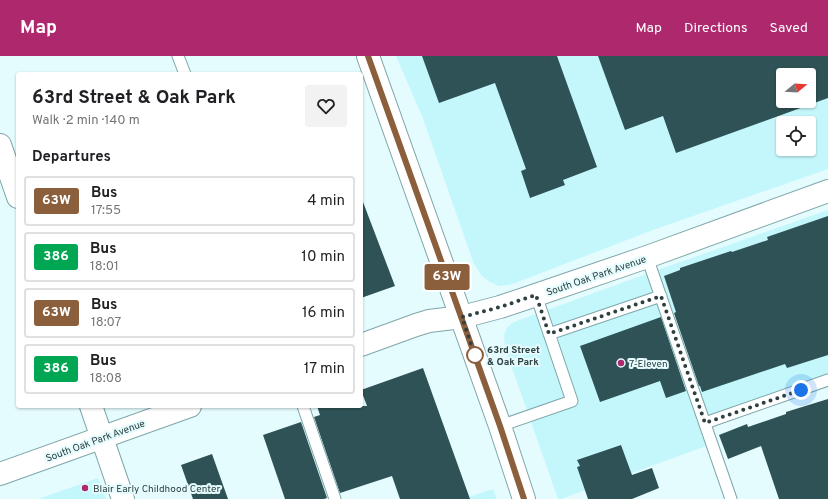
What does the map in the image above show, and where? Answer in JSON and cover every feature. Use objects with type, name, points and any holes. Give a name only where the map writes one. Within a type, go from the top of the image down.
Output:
[{"type":"street","points":[[368,56],[462,317],[524,499]]},
{"type":"street","points":[[0,145],[16,191]]},
{"type":"street","name":"South Oak Park Avenue","points":[[363,344],[422,323],[462,317],[500,307],[648,257],[828,191]]},
{"type":"street","points":[[92,408],[123,499]]},
{"type":"street","name":"South Oak Park Avenue","points":[[0,474],[184,408]]},
{"type":"lane","points":[[178,56],[184,72]]},
{"type":"lane","points":[[648,257],[731,499]]},
{"type":"lane","points":[[500,426],[572,401],[536,295]]},
{"type":"lane","points":[[549,334],[661,296]]},
{"type":"lane","points":[[705,423],[828,380]]},
{"type":"lane","points":[[304,408],[335,499]]},
{"type":"shaded area","points":[[396,56],[828,56],[828,169],[653,230],[510,285],[499,286],[490,282],[482,276],[474,264],[422,116]]},
{"type":"shaded area","points":[[828,210],[828,378],[702,423],[709,445],[558,499],[505,348],[504,335],[507,328],[512,323],[522,319]]},
{"type":"shaded area","name":"Blair Early Childhood Center","points":[[98,478],[106,499],[38,499]]},
{"type":"shaded area","points":[[493,489],[497,499],[462,499]]},
{"type":"building","points":[[422,56],[557,56],[597,167],[563,180],[565,185],[530,198],[521,171],[526,169],[495,83],[439,103]]},
{"type":"building","points":[[598,56],[828,56],[828,98],[816,102],[816,68],[776,68],[776,108],[800,108],[676,153],[663,116],[625,130]]},
{"type":"building","points":[[363,202],[395,286],[363,297]]},
{"type":"building","points":[[828,216],[828,355],[787,368],[785,364],[702,392],[674,313],[676,312],[664,276],[680,270],[680,268],[768,240],[767,237]]},
{"type":"building","name":"7-Eleven","points":[[661,317],[686,391],[666,398],[660,381],[600,402],[580,346]]},
{"type":"building","points":[[423,368],[470,499],[400,499],[392,476],[340,493],[314,417],[320,415],[318,408],[363,408],[363,406],[367,406],[363,395],[363,389]]},
{"type":"building","points":[[828,399],[828,499],[779,499],[761,446],[728,459],[719,435],[747,424],[748,427],[786,414],[786,412]]},
{"type":"building","points":[[301,422],[327,498],[324,499],[285,499],[263,435]]},
{"type":"building","points":[[621,445],[632,475],[652,468],[659,488],[632,499],[588,499],[577,467],[580,466],[577,460]]},
{"type":"building","points":[[212,454],[228,499],[193,499],[181,465]]},
{"type":"bus line","name":"63W","points":[[368,56],[500,426],[524,499]]},
{"type":"place","name":"63rd Street & Oak Park","points":[[475,355]]},
{"type":"place","name":"7-Eleven","points":[[621,363]]},
{"type":"place","name":"Blair Early Childhood Center","points":[[85,488]]},
{"type":"route","points":[[475,355],[462,317],[500,307],[536,295],[549,334],[661,296],[705,423],[801,390]]}]
